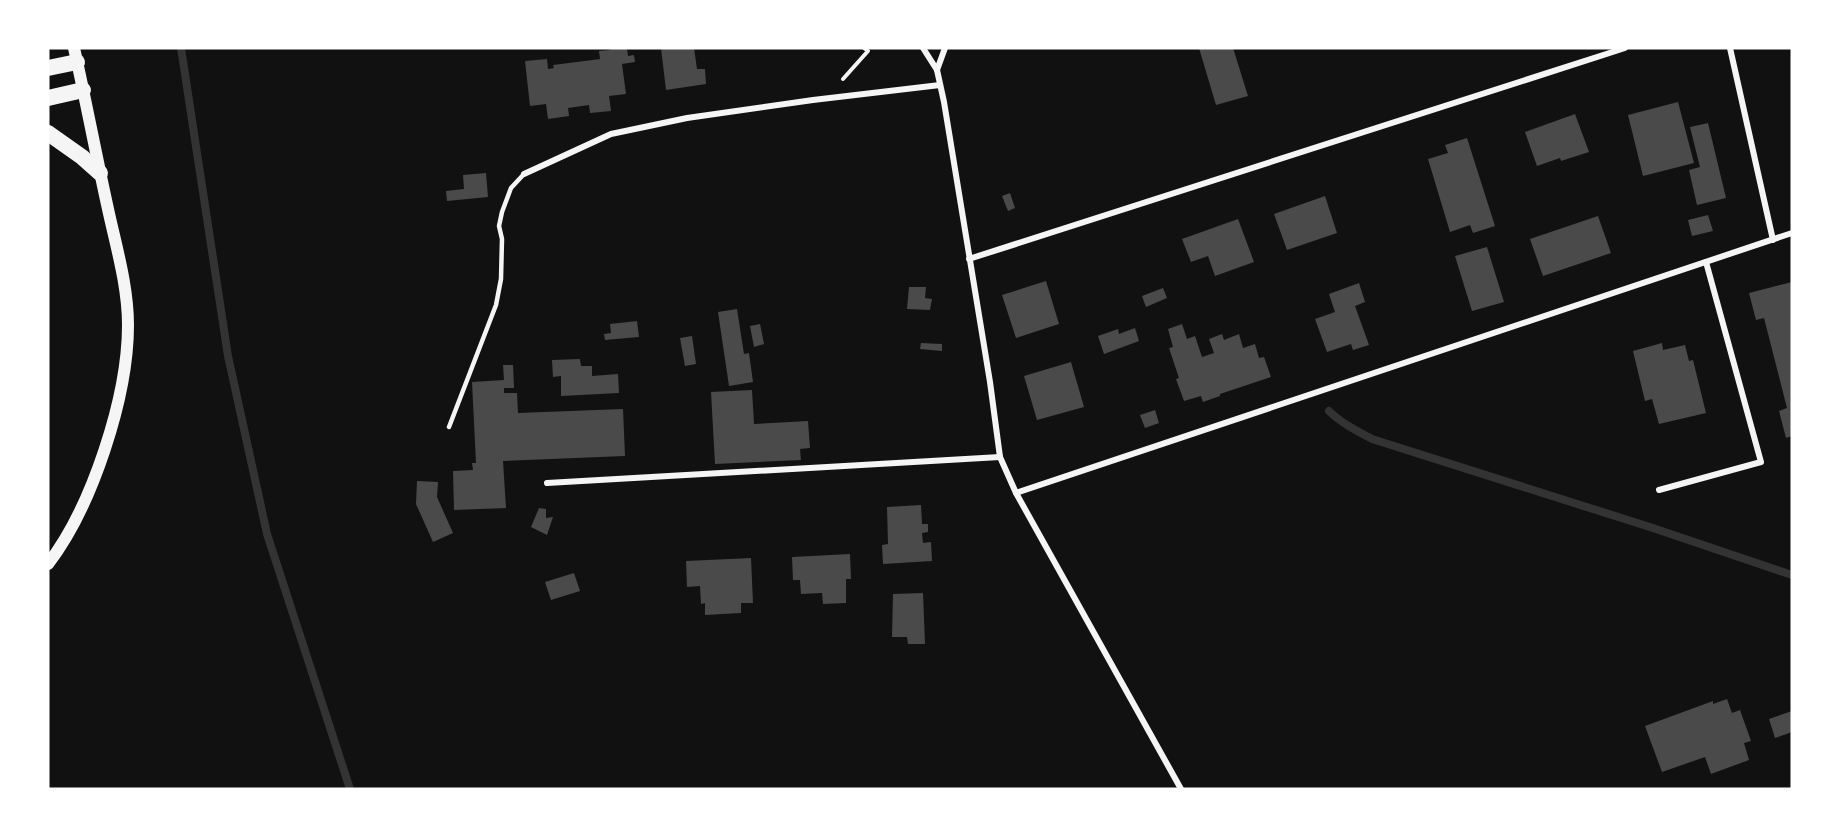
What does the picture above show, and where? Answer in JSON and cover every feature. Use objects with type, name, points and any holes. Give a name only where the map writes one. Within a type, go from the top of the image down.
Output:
[{"type":"highway","points":[[48,68],[76,55]]},
{"type":"highway","points":[[48,98],[83,90]]},
{"type":"highway","points":[[48,133],[100,173]]},
{"type":"main road","points":[[48,564],[77,515],[98,469],[121,391],[128,324],[125,294],[76,55]]},
{"type":"street","points":[[923,48],[937,70],[944,102],[990,382],[1000,457],[1016,493],[1181,789]]},
{"type":"street","points":[[937,70],[945,48]]},
{"type":"street","points":[[969,259],[1625,48]]},
{"type":"street","points":[[1730,48],[1773,240]]},
{"type":"street","points":[[524,174],[611,134],[687,118],[940,85]]},
{"type":"street","points":[[1016,493],[1792,233]]},
{"type":"street","points":[[1659,489],[1761,462],[1706,262]]},
{"type":"street","points":[[547,483],[1000,457]]},
{"type":"lane","points":[[449,427],[496,305],[501,279],[501,212],[511,188],[524,174]]},
{"type":"building","points":[[627,48],[628,56],[634,55],[635,62],[622,64],[626,94],[609,96],[611,111],[590,113],[589,105],[568,108],[569,116],[548,119],[546,104],[530,106],[525,61],[547,59],[548,69],[554,68],[553,65],[600,59],[599,51]]},
{"type":"building","points":[[661,48],[694,48],[697,69],[705,69],[706,84],[666,90]]},
{"type":"building","points":[[1199,48],[1233,48],[1248,96],[1216,105]]},
{"type":"building","points":[[1678,102],[1694,163],[1643,176],[1628,115]]},
{"type":"building","points":[[1575,114],[1589,152],[1537,166],[1525,132]]},
{"type":"building","points":[[1708,123],[1726,198],[1697,205],[1689,170],[1700,167],[1690,127]]},
{"type":"building","points":[[1467,138],[1495,226],[1473,233],[1470,225],[1450,232],[1428,159],[1448,153],[1445,145]]},
{"type":"building","points":[[486,173],[488,197],[447,201],[446,191],[464,189],[463,175]]},
{"type":"building","points":[[1010,193],[1015,208],[1008,211],[1002,196]]},
{"type":"building","points":[[1325,196],[1337,233],[1287,250],[1274,214]]},
{"type":"building","points":[[1708,215],[1713,231],[1692,236],[1688,220]]},
{"type":"building","points":[[1598,216],[1611,253],[1543,276],[1530,239]]},
{"type":"building","points":[[1238,219],[1254,262],[1215,276],[1208,256],[1191,262],[1182,239]]},
{"type":"building","points":[[1487,247],[1504,302],[1472,311],[1455,256]]},
{"type":"building","points":[[1046,281],[1059,324],[1016,338],[1002,295]]},
{"type":"building","points":[[1792,282],[1792,436],[1786,438],[1779,411],[1787,408],[1764,318],[1756,320],[1749,293]]},
{"type":"building","points":[[1359,283],[1365,302],[1355,306],[1369,345],[1353,350],[1351,344],[1327,352],[1315,319],[1335,312],[1329,294]]},
{"type":"building","points":[[909,287],[926,287],[925,298],[932,299],[930,310],[907,309]]},
{"type":"building","points":[[1163,288],[1167,298],[1146,307],[1142,296]]},
{"type":"building","points":[[737,309],[744,354],[749,353],[753,382],[729,386],[718,312]]},
{"type":"building","points":[[637,321],[639,337],[605,340],[604,334],[611,333],[610,324]]},
{"type":"building","points":[[760,324],[764,344],[754,347],[750,326]]},
{"type":"building","points":[[1182,324],[1187,339],[1195,336],[1202,357],[1214,353],[1209,339],[1222,334],[1224,340],[1239,334],[1243,348],[1255,344],[1259,358],[1264,357],[1271,377],[1203,402],[1201,396],[1184,401],[1169,348],[1173,347],[1168,329]]},
{"type":"building","points":[[1135,328],[1139,341],[1104,354],[1098,336],[1118,329],[1119,334]]},
{"type":"building","points":[[692,336],[696,364],[685,366],[680,338]]},
{"type":"building","points":[[921,343],[942,344],[942,351],[920,349]]},
{"type":"building","points":[[1662,343],[1663,350],[1685,345],[1689,361],[1693,360],[1706,413],[1659,424],[1652,399],[1645,401],[1633,351]]},
{"type":"building","points":[[580,359],[581,366],[592,366],[592,376],[618,374],[619,393],[561,396],[561,376],[553,377],[552,360]]},
{"type":"building","points":[[1071,362],[1084,407],[1037,420],[1024,376]]},
{"type":"building","points":[[503,365],[513,365],[514,388],[504,388],[504,393],[517,393],[518,413],[623,409],[625,456],[503,461],[506,508],[454,510],[453,471],[473,470],[472,463],[476,463],[472,382],[504,380]]},
{"type":"building","points":[[752,390],[754,424],[808,421],[810,448],[800,449],[801,460],[715,464],[711,392]]},
{"type":"building","points":[[1155,410],[1159,423],[1145,428],[1140,415]]},
{"type":"building","points":[[417,481],[438,482],[437,497],[453,533],[433,542],[416,504]]},
{"type":"building","points":[[921,505],[922,524],[928,524],[928,532],[922,533],[923,543],[931,542],[932,561],[883,564],[882,545],[888,544],[887,507]]},
{"type":"building","points":[[539,508],[546,509],[546,518],[553,517],[547,535],[531,527]]},
{"type":"building","points":[[850,554],[851,579],[846,579],[846,603],[823,604],[822,593],[801,594],[800,580],[793,580],[792,557]]},
{"type":"building","points":[[751,558],[753,603],[741,603],[741,613],[705,615],[705,603],[701,604],[700,586],[687,587],[686,561]]},
{"type":"building","points":[[574,573],[580,591],[551,600],[545,582]]},
{"type":"building","points":[[923,593],[925,644],[908,644],[907,637],[892,637],[893,594]]},
{"type":"building","points":[[1727,699],[1732,713],[1740,710],[1751,741],[1744,743],[1749,760],[1711,774],[1705,757],[1662,772],[1645,726],[1713,701],[1713,704]]},
{"type":"building","points":[[1792,711],[1792,732],[1775,738],[1769,719]]},
{"type":"waterway","points":[[181,48],[228,356],[267,534],[350,789]]},
{"type":"waterway","points":[[1329,411],[1344,423],[1372,439],[1653,528],[1792,575]]}]
